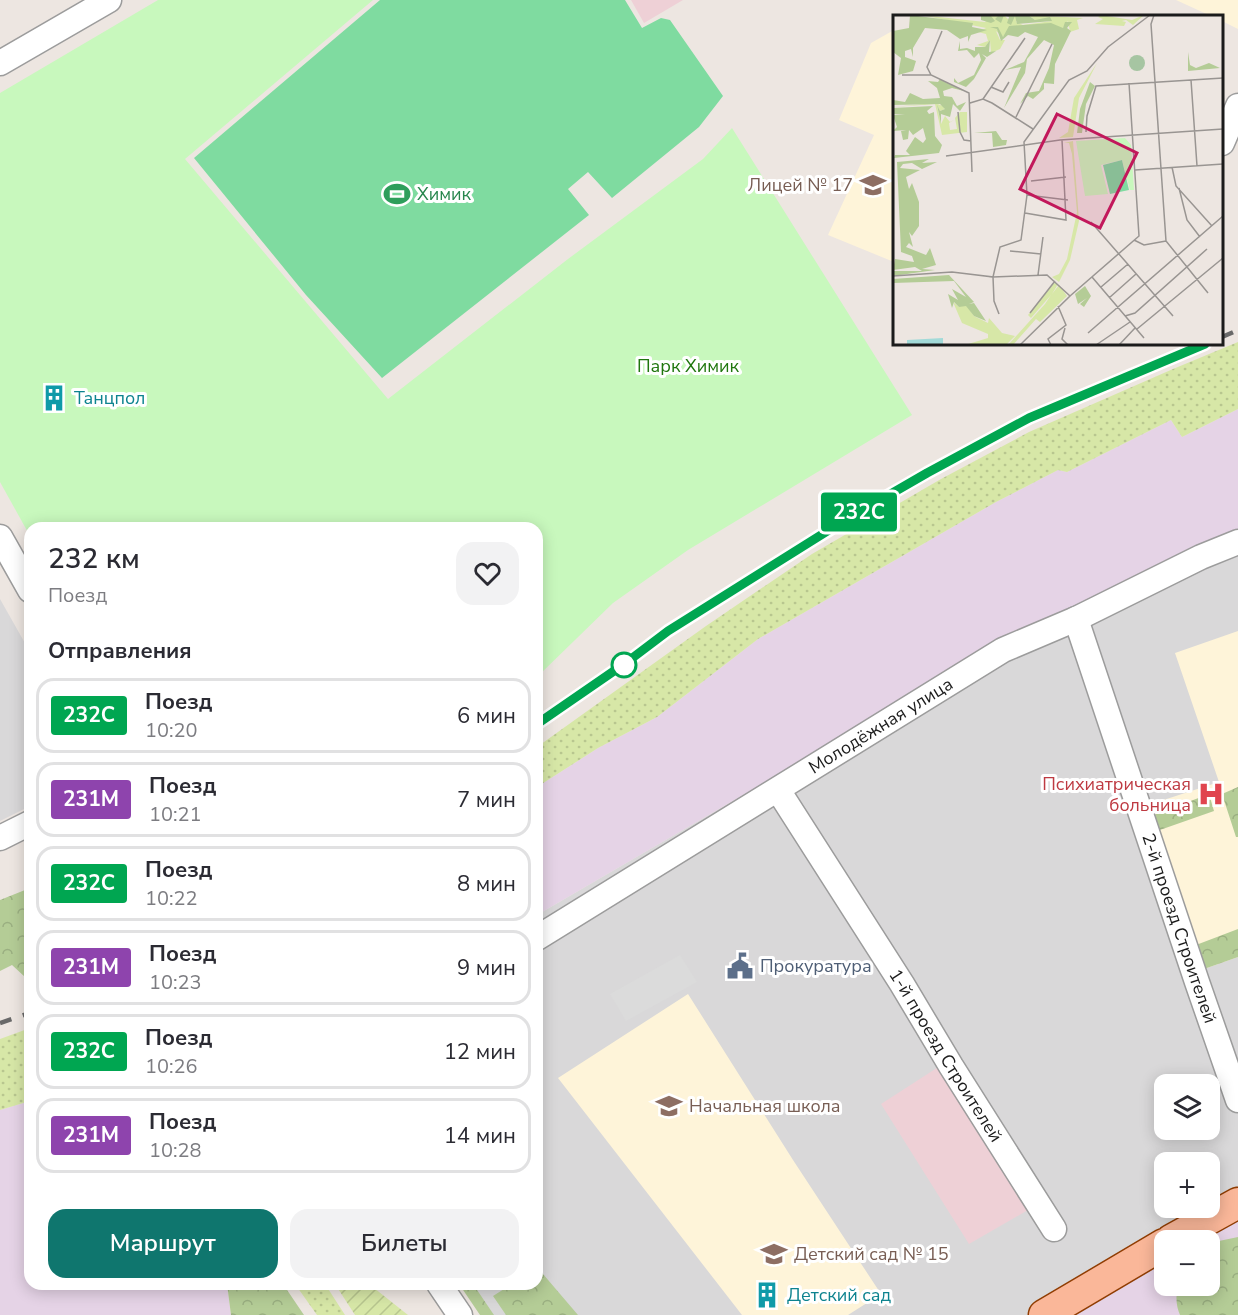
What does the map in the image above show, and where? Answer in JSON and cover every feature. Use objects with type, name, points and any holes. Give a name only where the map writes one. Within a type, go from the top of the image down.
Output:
[{"type":"main road","points":[[1189,1230],[1238,1203]]},
{"type":"main road","points":[[1044,1315],[1154,1250]]},
{"type":"street","points":[[0,63],[109,0]]},
{"type":"street","points":[[1223,139],[1238,106]]},
{"type":"street","points":[[0,537],[24,579]]},
{"type":"street","name":"Молодёжная улица","points":[[543,934],[1003,650],[1076,619],[1201,557],[1238,542]]},
{"type":"street","name":"2-й проезд Строителей","points":[[1076,619],[1238,1100]]},
{"type":"street","name":"1-й проезд Строителей","points":[[778,790],[1054,1229]]},
{"type":"street","points":[[0,838],[24,826]]},
{"type":"street","points":[[443,1290],[460,1315]]},
{"type":"shaded area","points":[[631,0],[683,0],[644,23]]},
{"type":"shaded area","points":[[1176,0],[1238,0],[1238,29],[1223,22],[1223,15],[1209,15]]},
{"type":"shaded area","name":"Лицей № 17","points":[[893,31],[893,262],[828,235],[874,135],[839,120],[871,43]]},
{"type":"shaded area","points":[[1238,409],[1238,534],[911,697],[543,912],[543,783],[598,748],[657,717],[758,639],[996,502],[1058,470],[1067,472],[1171,420],[1182,437]]},
{"type":"shaded area","points":[[1238,534],[1238,1196],[1220,1203],[1220,1152],[1154,1152],[1154,1218],[1191,1218],[1171,1230],[1154,1230],[1154,1240],[1029,1315],[483,1315],[468,1290],[543,1290],[543,912],[911,697]]},
{"type":"shaded area","points":[[0,599],[24,641],[24,809],[0,821]]},
{"type":"shaded area","name":"Психиатрическая больница","points":[[1238,631],[1238,957],[1204,969],[1148,805],[1219,782],[1175,653]]},
{"type":"shaded area","points":[[680,955],[697,982],[626,1021],[610,994]]},
{"type":"shaded area","points":[[688,994],[881,1294],[848,1315],[742,1315],[558,1078]]},
{"type":"shaded area","points":[[943,1064],[1035,1206],[969,1244],[881,1104]]},
{"type":"shaded area","points":[[24,1103],[24,1290],[228,1290],[231,1315],[0,1315],[0,1110]]},
{"type":"shaded area","points":[[1238,1196],[1238,1315],[1029,1315],[1154,1244],[1154,1296],[1220,1296],[1220,1230],[1178,1230],[1199,1218],[1220,1218],[1220,1206]]},
{"type":"green space","name":"Парк Химик","points":[[158,0],[373,0],[185,159],[388,399],[568,259],[703,159],[732,128],[912,415],[688,550],[613,603],[543,671],[543,522],[24,522],[24,525],[0,482],[0,93]]},
{"type":"green space","name":"Химик","points":[[380,0],[625,0],[642,28],[661,18],[670,20],[723,96],[699,127],[612,198],[588,172],[568,189],[589,215],[382,378],[306,295],[194,158]]},
{"type":"green space","points":[[1238,342],[1238,409],[1182,437],[1171,420],[1067,472],[1058,470],[996,502],[758,639],[657,717],[598,748],[543,783],[543,743],[706,626],[812,554],[941,479],[1029,432]]},
{"type":"green space","points":[[1238,787],[1238,837],[1236,837],[1222,794]]},
{"type":"green space","points":[[1209,794],[1214,811],[1157,831],[1151,816]]},
{"type":"green space","points":[[24,890],[24,976],[12,965],[0,971],[0,900]]},
{"type":"green space","points":[[1238,929],[1238,957],[1204,969],[1196,945]]},
{"type":"green space","points":[[24,1030],[24,1103],[0,1110],[0,1039]]},
{"type":"green space","points":[[1238,1237],[1238,1315],[1180,1315],[1177,1296],[1220,1296],[1220,1241]]},
{"type":"green space","points":[[543,1274],[578,1315],[506,1315],[493,1296],[502,1290],[543,1290]]},
{"type":"green space","points":[[228,1290],[287,1290],[304,1315],[231,1315]]},
{"type":"green space","points":[[299,1290],[329,1290],[345,1315],[317,1315]]},
{"type":"green space","points":[[339,1290],[377,1290],[408,1315],[355,1315]]},
{"type":"green space","points":[[463,1290],[477,1290],[494,1315],[480,1315]]},
{"type":"railway","points":[[1223,337],[1238,330]]},
{"type":"railway","points":[[543,720],[668,631],[837,525],[927,473],[1029,418],[1203,345]]},
{"type":"railway","points":[[0,1023],[24,1015]]},
{"type":"train","name":"232C","points":[[543,720],[668,631],[837,525],[927,473],[1029,418],[1203,345]]},
{"type":"place","name":"Лицей № 17","points":[[873,185]]},
{"type":"place","name":"Химик","points":[[397,194]]},
{"type":"place","name":"Танцпол","points":[[54,398]]},
{"type":"place","name":"Психиатрическая больница","points":[[1211,794]]},
{"type":"place","name":"Прокуратура","points":[[740,966]]},
{"type":"place","name":"Начальная школа","points":[[669,1106]]},
{"type":"place","name":"Детский сад № 15","points":[[774,1254]]},
{"type":"place","name":"Детский сад","points":[[767,1295]]}]
